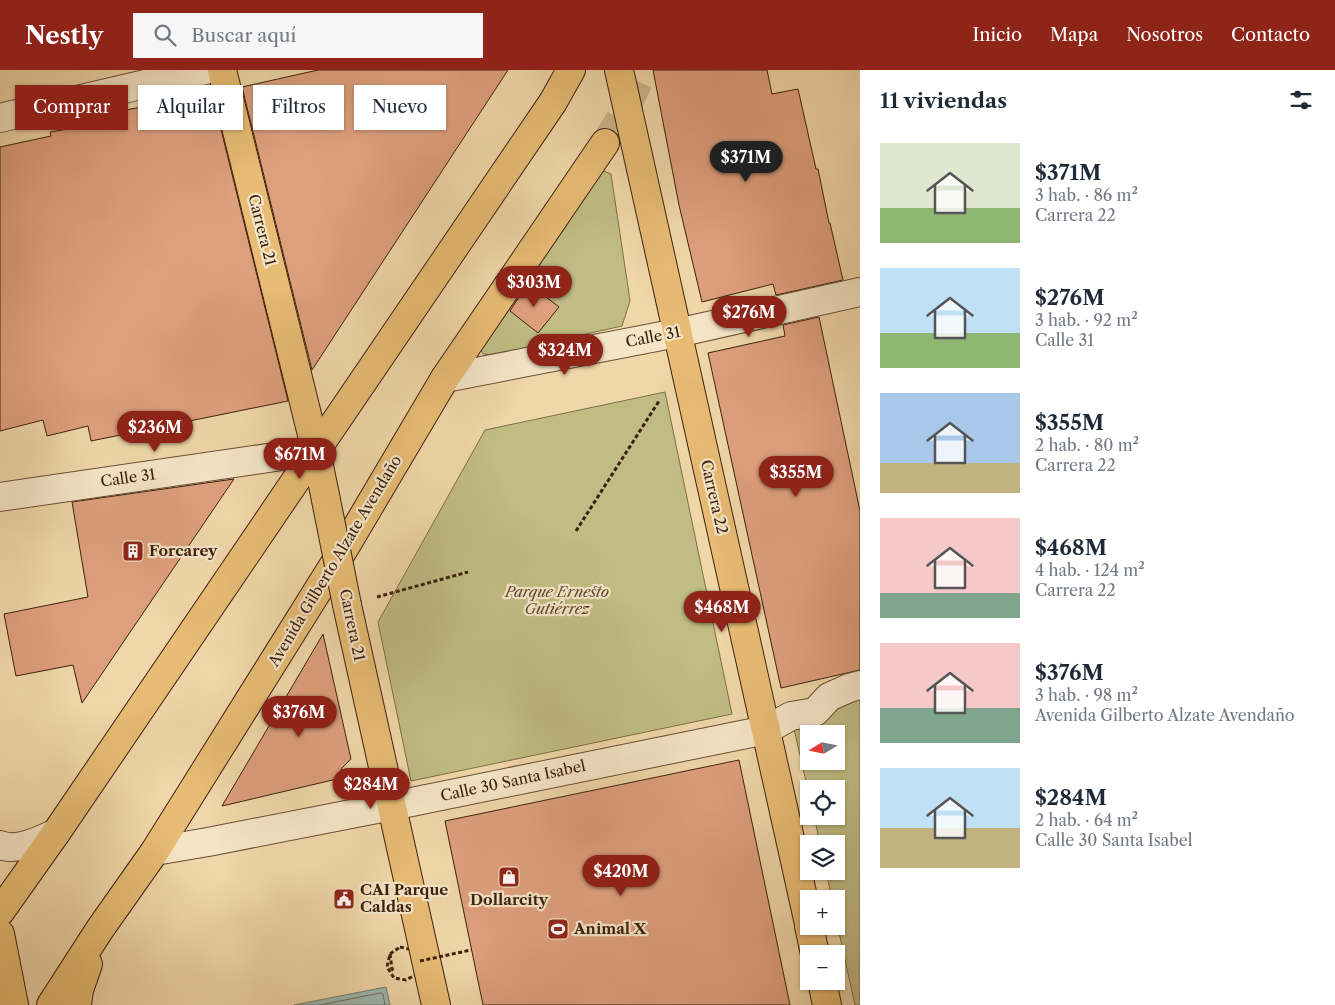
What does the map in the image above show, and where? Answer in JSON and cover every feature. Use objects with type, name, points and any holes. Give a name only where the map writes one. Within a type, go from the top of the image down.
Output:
[{"type":"main road","name":"Carrera 21","points":[[222,70],[316,451],[347,605],[436,1005]]},
{"type":"main road","points":[[0,912],[553,102],[571,70]]},
{"type":"main road","name":"Carrera 22","points":[[619,70],[801,890]]},
{"type":"main road","name":"Avenida Gilberto Alzate Avendaño","points":[[51,1005],[100,929],[155,851],[345,547],[445,378],[605,143]]},
{"type":"main road","points":[[78,1005],[79,990],[100,929]]},
{"type":"main road","points":[[0,934],[14,1005]]},
{"type":"main road","points":[[824,990],[827,1005]]},
{"type":"street","points":[[0,118],[205,70]]},
{"type":"street","name":"Calle 31","points":[[445,378],[677,333],[860,292]]},
{"type":"street","name":"Calle 31","points":[[0,497],[316,451]]},
{"type":"street","name":"Calle 30 Santa Isabel","points":[[155,851],[392,806],[766,730],[792,716],[815,712],[829,697],[860,685]]},
{"type":"street","points":[[0,845],[5,847],[20,846],[38,842],[56,832]]},
{"type":"path","points":[[576,531],[665,392],[684,366]]},
{"type":"path","points":[[347,605],[468,572]]},
{"type":"path","points":[[420,961],[471,950]]},
{"type":"green space","points":[[604,171],[611,174],[630,301],[622,326],[493,355],[483,354],[479,346],[595,174]]},
{"type":"green space","name":"Parque Ernesto Gutiérrez","points":[[665,392],[732,714],[411,781],[378,622],[485,430]]},
{"type":"green space","points":[[860,685],[860,1005],[855,1005],[845,960],[845,945],[842,945],[840,935],[845,935],[845,890],[830,890],[828,880],[845,880],[845,835],[818,835],[816,825],[845,825],[845,780],[806,780],[803,770],[845,770],[845,725],[800,725],[800,755],[791,716]]},
{"type":"water","points":[[386,987],[390,1005],[294,1005]]},
{"type":"building","points":[[318,70],[508,70],[312,370],[243,91],[243,87]]},
{"type":"building","points":[[653,70],[767,70],[772,94],[798,89],[843,280],[776,295],[773,284],[702,302],[679,205]]},
{"type":"building","points":[[138,108],[138,130],[221,130],[288,401],[91,441],[88,426],[47,436],[43,420],[0,431],[0,147],[51,136],[50,132],[62,130],[128,130],[128,110]]},
{"type":"building","points":[[528,283],[559,307],[538,333],[510,311]]},
{"type":"building","points":[[819,317],[860,511],[860,670],[781,688],[708,353],[785,336],[783,325]]},
{"type":"building","name":"Forcarey","points":[[234,479],[82,703],[73,665],[16,676],[4,614],[88,597],[72,502]]},
{"type":"building","points":[[323,634],[351,759],[342,768],[337,779],[222,806]]},
{"type":"building","points":[[739,760],[790,1005],[483,1005],[445,821]]},
{"type":"tunnel","points":[[605,143],[627,107],[644,70]]},
{"type":"place","name":"Forcarey","points":[[133,551]]},
{"type":"place","name":"Dollarcity","points":[[509,877]]},
{"type":"place","name":"CAI Parque Caldas","points":[[344,899]]},
{"type":"place","name":"Animal X","points":[[558,929]]}]
